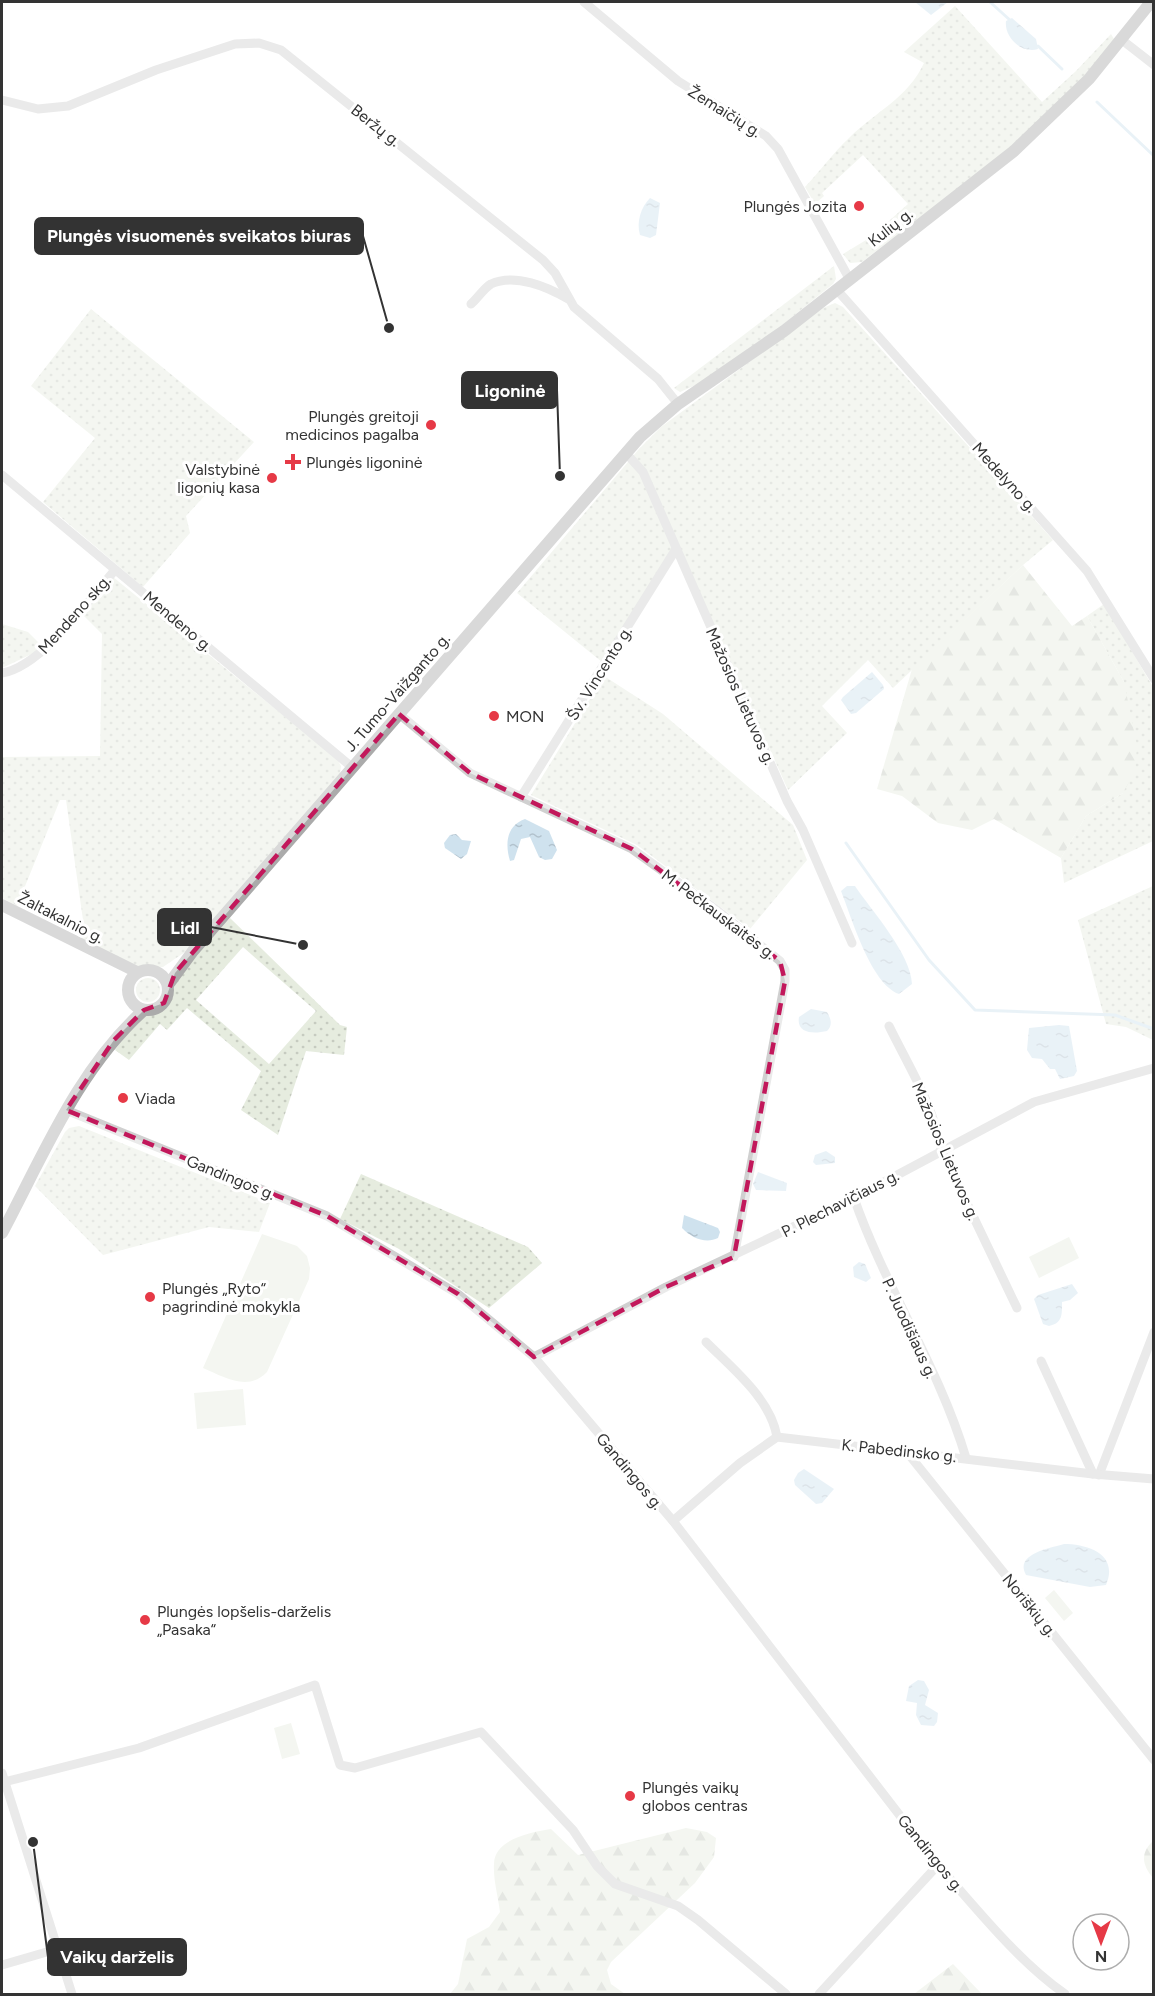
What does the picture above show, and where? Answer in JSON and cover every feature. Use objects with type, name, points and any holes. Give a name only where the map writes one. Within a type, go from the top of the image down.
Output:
[{"type":"main road","name":"Kulių g.","points":[[625,452],[678,404],[757,351],[1014,151],[1064,105],[1122,40],[1151,2]]},
{"type":"main road","name":"J. Tumo-Vaižganto g.","points":[[168,985],[193,951],[625,452]]},
{"type":"main road","name":"Žaltakalnio g.","points":[[2,905],[137,972]]},
{"type":"main road","name":"J. Tumo-Vaižganto g.","points":[[159,972],[193,951]]},
{"type":"main road","name":"Žaltakalnio g.","points":[[105,958],[128,983]]},
{"type":"main road","points":[[2,1233],[66,1110],[114,1040],[144,1010],[158,1008],[164,1003],[168,985],[159,972],[147,969],[137,972],[128,983],[130,1000],[114,1040]]},
{"type":"main road","points":[[130,1000],[144,1010]]},
{"type":"street","name":"Žemaičių g.","points":[[584,2],[678,81],[766,136],[778,149],[850,280]]},
{"type":"street","points":[[1122,40],[1154,65]]},
{"type":"street","name":"Beržų g.","points":[[2,100],[38,109],[68,106],[156,70],[235,44],[259,43],[281,50],[543,260],[555,273],[568,299],[589,321],[658,379],[678,404]]},
{"type":"street","points":[[471,304],[491,284],[513,281],[547,286],[568,299]]},
{"type":"street","name":"Medelyno g.","points":[[837,290],[1087,570],[1154,679]]},
{"type":"street","name":"Mažosios Lietuvos g.","points":[[625,452],[643,472],[852,943]]},
{"type":"street","name":"Mendeno g.","points":[[2,475],[353,768]]},
{"type":"street","name":"Šv. Vincento g.","points":[[521,797],[676,549]]},
{"type":"street","name":"Mendeno skg.","points":[[2,673],[21,668],[46,648],[115,570]]},
{"type":"street","name":"M. Pečkauskaitės g.","points":[[399,714],[470,773],[632,849],[718,911],[780,961],[785,970],[734,1257]]},
{"type":"street","name":"Mažosios Lietuvos g.","points":[[889,1026],[922,1092],[939,1135],[941,1149],[1017,1308]]},
{"type":"street","name":"P. Plechavičiaus g.","points":[[534,1358],[666,1287],[734,1257],[854,1198],[941,1149],[1034,1102],[1154,1068]]},
{"type":"street","name":"Gandingos g.","points":[[66,1110],[327,1216],[458,1294],[534,1358],[673,1521],[938,1865],[1048,1983],[1065,1995]]},
{"type":"street","name":"P. Juodišiaus g.","points":[[854,1198],[893,1294],[945,1401],[966,1458]]},
{"type":"street","points":[[1096,1474],[1154,1332]]},
{"type":"street","points":[[673,1521],[740,1463],[777,1437],[775,1426],[765,1407],[706,1342]]},
{"type":"street","points":[[1041,1361],[1096,1474]]},
{"type":"street","name":"K. Pabedinsko g.","points":[[777,1437],[1154,1479]]},
{"type":"street","name":"Noriškių g.","points":[[906,1451],[1154,1760]]},
{"type":"street","points":[[72,1995],[3,1777],[139,1748],[315,1685],[340,1765],[355,1768],[481,1732],[573,1830],[597,1866],[615,1884],[678,1906],[698,1920],[786,1995]]},
{"type":"street","points":[[819,1995],[938,1865]]},
{"type":"street","points":[[2,1965],[57,1949]]},
{"type":"highlighted area","points":[[399,714],[470,773],[632,849],[780,961],[785,981],[734,1257],[666,1287],[534,1357],[458,1294],[327,1216],[66,1110],[114,1040],[144,1010],[164,1003],[175,973]]},
{"type":"green space","points":[[955,6],[1042,102],[1111,34],[1114,39],[1088,72],[1028,132],[963,186],[862,262],[850,263],[843,254],[871,237],[908,204],[863,155],[822,193],[824,196],[815,204],[805,187],[849,138],[909,86],[924,63],[904,52]]},
{"type":"green space","points":[[834,266],[836,279],[833,284],[776,330],[698,384],[680,392],[674,388]]},
{"type":"green space","points":[[835,303],[843,307],[1053,540],[1023,565],[893,688],[868,660],[822,706],[847,733],[788,790],[677,542],[602,662],[517,593],[639,449],[661,427],[823,308]]},
{"type":"green space","points":[[91,309],[254,442],[186,516],[190,533],[143,587],[43,502],[95,438],[31,386]]},
{"type":"green space","points":[[1023,565],[1072,626],[1087,616],[1124,682],[1137,746],[1135,771],[1123,793],[1086,816],[1061,858],[994,819],[972,830],[938,823],[902,796],[877,789],[912,669]]},
{"type":"green space","points":[[113,577],[337,759],[341,766],[340,774],[188,950],[163,967],[139,967],[81,940],[83,920],[66,800],[60,800],[17,906],[2,898],[2,757],[100,756],[102,634],[81,613]]},
{"type":"green space","points":[[1104,604],[1153,687],[1153,841],[1064,883],[1061,858],[1086,816],[1123,793],[1124,682],[1087,616]]},
{"type":"green space","points":[[2,624],[28,632],[42,646],[34,653],[2,668]]},
{"type":"green space","points":[[604,676],[663,714],[793,825],[807,860],[750,929],[637,845],[531,795]]},
{"type":"green space","points":[[1153,886],[1153,1040],[1126,1027],[1106,1024],[1078,920]]},
{"type":"green space","points":[[230,918],[340,1025],[347,1027],[344,1055],[306,1051],[278,1135],[241,1110],[261,1071],[187,1008],[167,1030],[160,1024],[129,1060],[115,1050],[134,1023],[147,1015],[166,1009],[179,974]],"holes":[[[243,947],[316,1011],[269,1064],[196,1000]]]},
{"type":"green space","points":[[148,978],[156,982],[160,990],[156,998],[148,1002],[140,998],[136,990],[140,982]]},
{"type":"green space","points":[[79,1126],[270,1203],[259,1232],[209,1227],[103,1255],[35,1186],[65,1132],[69,1128]]},
{"type":"green space","points":[[361,1174],[528,1247],[542,1263],[489,1308],[399,1249],[340,1219]]},
{"type":"green space","points":[[262,1234],[297,1246],[307,1256],[310,1268],[309,1279],[267,1372],[252,1381],[236,1381],[203,1368]]},
{"type":"green space","points":[[1069,1237],[1079,1258],[1039,1278],[1029,1257]]},
{"type":"green space","points":[[243,1389],[246,1425],[197,1429],[194,1393]]},
{"type":"green space","points":[[1054,1590],[1073,1613],[1064,1621],[1045,1598]]},
{"type":"green space","points":[[291,1723],[300,1754],[282,1759],[274,1728]]},
{"type":"green space","points":[[686,1828],[707,1832],[716,1838],[714,1857],[695,1883],[611,1962],[607,1970],[611,1984],[625,1994],[450,1994],[458,1984],[467,1939],[489,1927],[500,1912],[494,1864],[500,1848],[507,1843],[515,1838],[551,1829],[578,1855]]},
{"type":"green space","points":[[1153,1841],[1153,1878],[1145,1864],[1144,1855]]},
{"type":"green space","points":[[953,1964],[982,1994],[914,1994]]},
{"type":"water","points":[[915,2],[948,2],[931,15]]},
{"type":"water","points":[[1012,18],[1036,39],[1038,49],[1020,47],[1011,39],[1006,21]]},
{"type":"water","points":[[650,198],[660,203],[656,235],[650,238],[640,235],[639,220]]},
{"type":"water","points":[[872,672],[884,689],[856,713],[851,714],[841,700]]},
{"type":"water","points":[[525,819],[549,831],[557,850],[552,859],[545,860],[539,857],[530,837],[521,839],[514,860],[510,861],[508,836],[514,826]]},
{"type":"water","points":[[456,834],[462,840],[471,841],[467,854],[461,859],[445,848],[444,843],[450,835]]},
{"type":"water","points":[[847,886],[855,886],[890,933],[905,960],[912,984],[899,994],[889,988],[871,964],[841,891]]},
{"type":"water","points":[[811,1009],[827,1012],[831,1022],[827,1031],[807,1032],[800,1027],[799,1017]]},
{"type":"water","points":[[1069,1026],[1077,1071],[1074,1076],[1060,1079],[1055,1069],[1050,1069],[1042,1059],[1032,1058],[1027,1050],[1029,1028]]},
{"type":"water","points":[[826,1151],[835,1157],[835,1163],[816,1165],[813,1162],[815,1155]]},
{"type":"water","points":[[758,1172],[787,1183],[786,1191],[756,1190],[753,1184]]},
{"type":"water","points":[[684,1215],[718,1228],[720,1232],[718,1238],[704,1240],[690,1235],[682,1228]]},
{"type":"water","points":[[859,1262],[865,1264],[871,1278],[866,1282],[854,1277],[853,1267]]},
{"type":"water","points":[[1072,1284],[1078,1293],[1070,1300],[1062,1302],[1062,1314],[1057,1323],[1049,1326],[1043,1324],[1034,1299],[1038,1295]]},
{"type":"water","points":[[804,1469],[834,1489],[822,1503],[816,1504],[795,1485],[794,1480]]},
{"type":"water","points":[[1064,1544],[1083,1546],[1099,1553],[1108,1566],[1109,1575],[1106,1585],[1090,1587],[1026,1575],[1025,1562],[1029,1557]]},
{"type":"water","points":[[918,1680],[924,1681],[929,1690],[925,1705],[938,1713],[934,1726],[921,1725],[916,1715],[917,1703],[906,1701],[909,1686]]},
{"type":"waterway","points":[[990,2],[1011,21]]},
{"type":"waterway","points":[[1038,46],[1062,69]]},
{"type":"waterway","points":[[1097,102],[1154,156]]},
{"type":"waterway","points":[[846,843],[929,960],[975,1010],[1115,1015],[1154,1029]]},
{"type":"place","name":"Plungės Jozita","points":[[859,206]]},
{"type":"place","name":"Plungės visuomenės sveikatos biuras","points":[[389,328]]},
{"type":"place","name":"Plungės greitoji medicinos pagalba","points":[[431,425]]},
{"type":"place","name":"Plungės ligoninė","points":[[293,462]]},
{"type":"place","name":"Ligoninė","points":[[560,476]]},
{"type":"place","name":"Valstybinė ligonių kasa","points":[[272,478]]},
{"type":"place","name":"MON","points":[[494,716]]},
{"type":"place","name":"Lidl","points":[[303,945]]},
{"type":"place","name":"Viada","points":[[123,1098]]},
{"type":"place","name":"Plungės „Ryto“ pagrindinė mokykla","points":[[150,1297]]},
{"type":"place","name":"Plungės lopšelis-darželis „Pasaka“","points":[[145,1620]]},
{"type":"place","name":"Plungės vaikų globos centras","points":[[630,1796]]},
{"type":"place","name":"Vaikų darželis","points":[[33,1842]]}]
